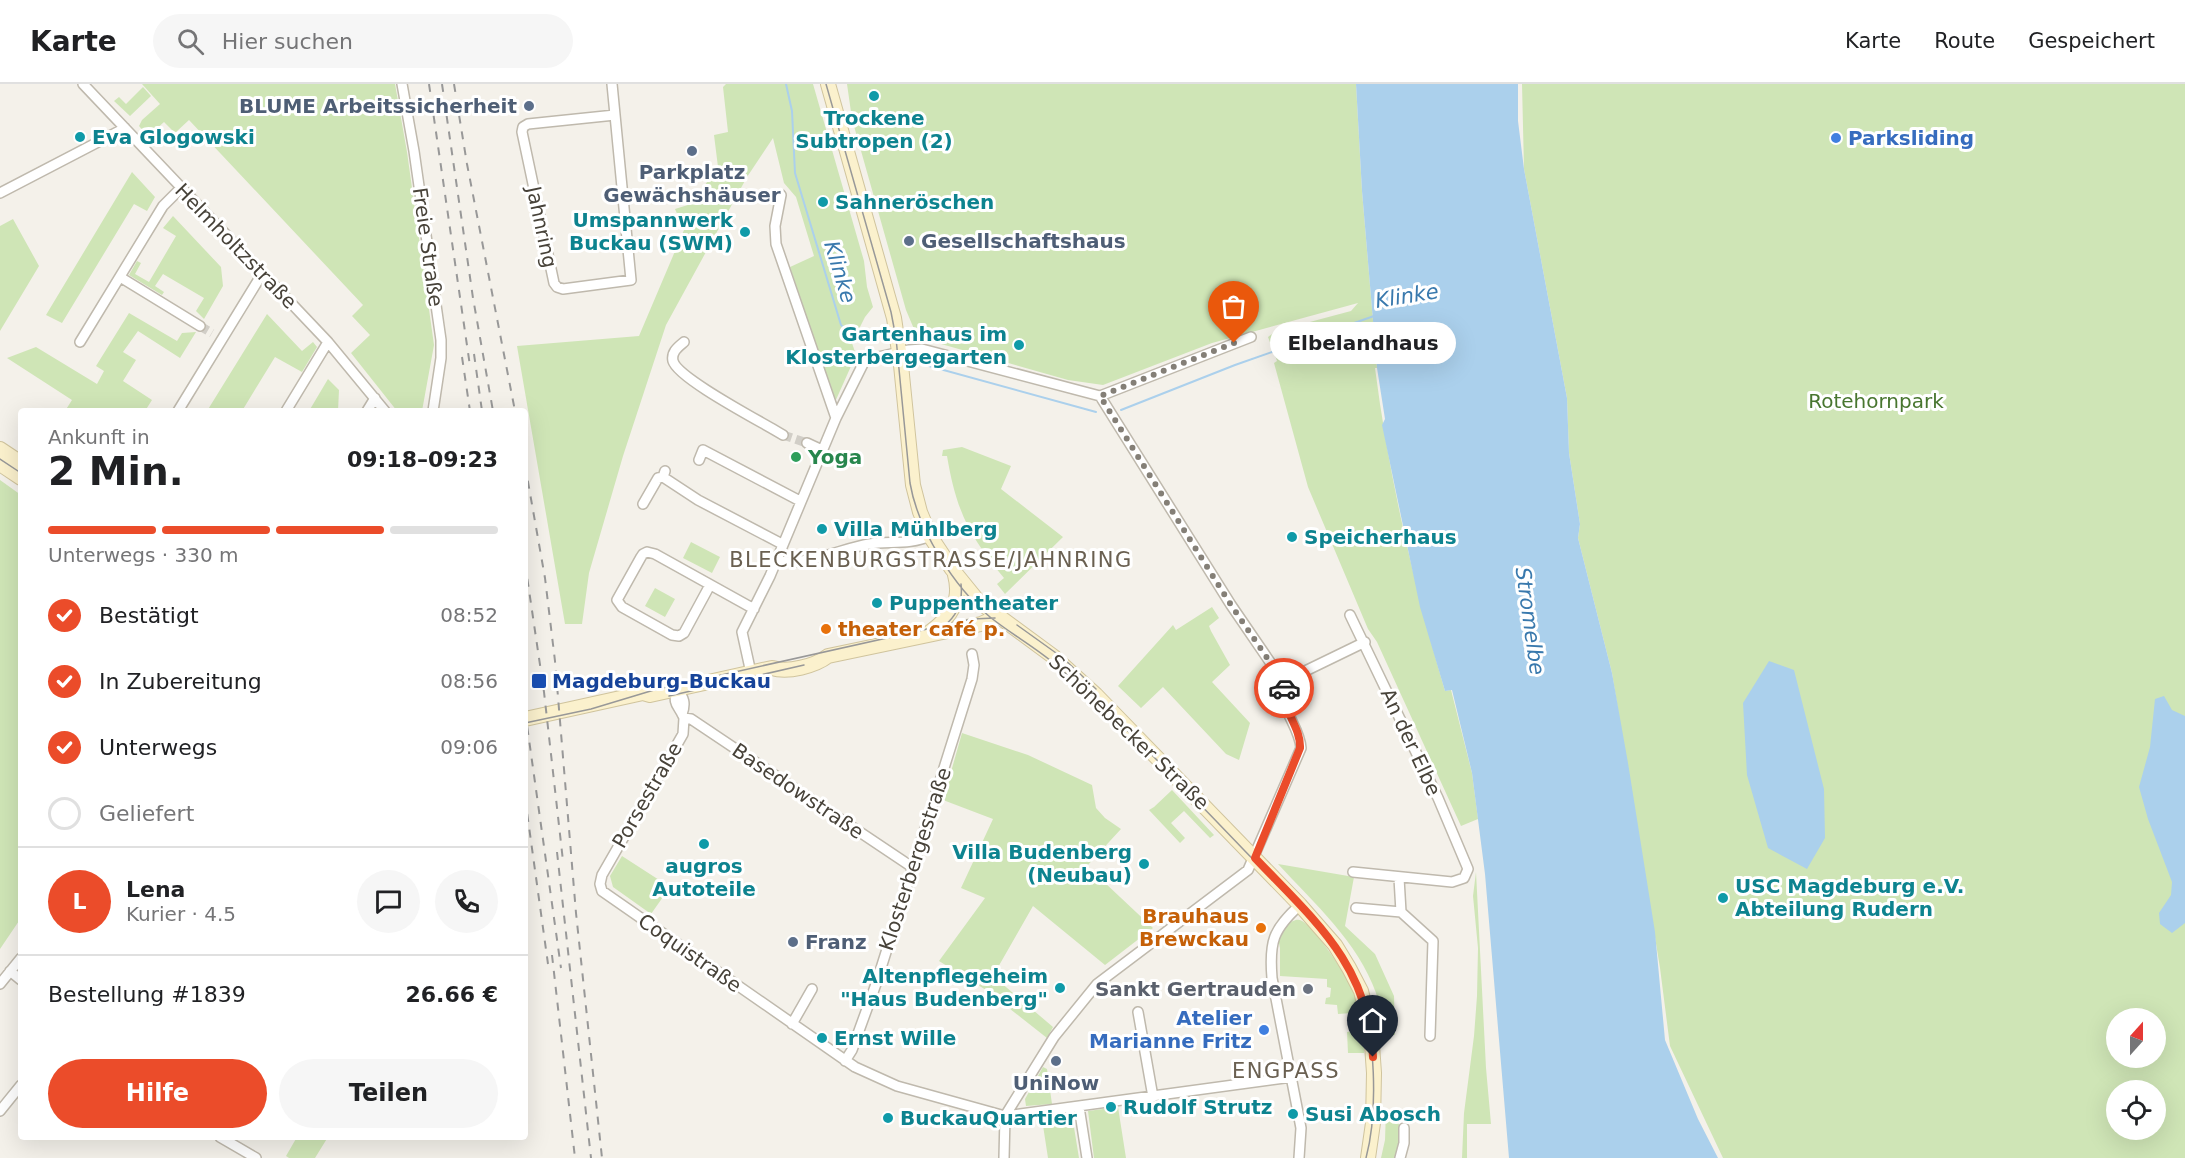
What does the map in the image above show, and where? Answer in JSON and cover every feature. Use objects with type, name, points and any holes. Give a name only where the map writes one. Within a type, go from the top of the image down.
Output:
[{"type":"main road","name":"Schönebecker Straße","points":[[828,84],[891,303],[900,352],[913,485],[920,512],[930,536],[978,602],[1054,657],[1088,687],[1300,905],[1326,934],[1344,959],[1363,998],[1372,1040],[1373,1123],[1368,1158]]},
{"type":"main road","points":[[0,449],[18,461]]},
{"type":"main road","points":[[0,464],[18,475]]},
{"type":"main road","points":[[927,634],[946,619],[955,606],[957,588],[953,570]]},
{"type":"main road","points":[[528,718],[643,693],[650,695],[751,673],[772,668],[781,662],[816,654],[828,656],[981,624],[998,617]]},
{"type":"main road","points":[[528,727],[644,701],[650,695]]},
{"type":"street","name":"Helmholtzstraße","points":[[83,84],[328,342],[383,408]]},
{"type":"street","name":"Freie Straße","points":[[402,84],[441,340],[441,358],[433,408]]},
{"type":"street","name":"Jahnring","points":[[612,84],[631,280],[563,289],[554,284],[522,132],[523,127],[528,124],[615,115]]},
{"type":"street","points":[[0,193],[125,128]]},
{"type":"street","points":[[80,342],[163,206],[181,188]]},
{"type":"street","points":[[781,195],[775,226],[776,244],[836,418]]},
{"type":"street","points":[[180,408],[262,274]]},
{"type":"street","points":[[120,277],[200,326]]},
{"type":"street","points":[[212,333],[222,339]]},
{"type":"street","points":[[751,673],[742,632],[777,560],[822,450],[863,361],[922,349],[1100,396],[1251,337]]},
{"type":"street","points":[[288,408],[328,342]]},
{"type":"street","points":[[684,342],[675,350],[673,356],[674,363],[679,370],[712,393],[783,435]]},
{"type":"street","points":[[1004,1158],[1005,1116],[1054,1037],[1097,984],[1248,870],[1300,748],[1299,735],[1284,703],[1285,684],[1231,605],[1100,396]]},
{"type":"street","points":[[368,408],[375,398]]},
{"type":"street","points":[[807,443],[822,450]]},
{"type":"street","points":[[699,460],[703,450],[800,501]]},
{"type":"street","points":[[643,504],[658,478],[664,474],[698,500],[782,544]]},
{"type":"street","points":[[777,560],[790,563],[868,545],[917,542],[930,536]]},
{"type":"street","points":[[710,585],[684,633],[679,636],[672,635],[618,603],[618,597],[641,557],[647,552],[655,554],[754,609]]},
{"type":"street","name":"An der Elbe","points":[[1350,615],[1365,642],[1438,798],[1468,871],[1464,878],[1452,882],[1399,878]]},
{"type":"street","points":[[1285,684],[1297,675],[1365,642]]},
{"type":"street","name":"Klosterbergestraße","points":[[845,1061],[852,1050],[876,984],[972,679],[974,665],[972,654]]},
{"type":"street","name":"Porsestraße","points":[[602,874],[683,734],[684,698],[677,689]]},
{"type":"street","name":"Basedowstraße","points":[[683,716],[692,719],[912,867]]},
{"type":"street","points":[[1353,872],[1399,878],[1401,912]]},
{"type":"street","name":"Coquistraße","points":[[602,874],[600,884],[605,894],[845,1061],[897,1086],[1005,1116]]},
{"type":"street","points":[[1299,1158],[1301,1128],[1272,978],[1271,954],[1276,932],[1284,920],[1300,905]]},
{"type":"street","points":[[1356,909],[1401,912],[1433,941],[1430,1036]]},
{"type":"street","points":[[0,984],[18,962]]},
{"type":"street","points":[[10,972],[18,978]]},
{"type":"street","points":[[792,1024],[812,989]]},
{"type":"street","points":[[1138,1012],[1153,1096]]},
{"type":"street","points":[[1005,1116],[1292,1077]]},
{"type":"street","points":[[0,1111],[18,1089]]},
{"type":"street","points":[[1078,1107],[1087,1158]]},
{"type":"street","points":[[1400,1158],[1404,1143],[1404,1128]]},
{"type":"street","points":[[225,1140],[256,1158]]},
{"type":"green space","points":[[142,84],[395,84],[407,152],[434,345],[423,408],[395,408],[351,353],[370,335],[352,316],[363,305],[189,120],[175,133],[164,122],[153,132],[160,140],[156,145],[139,126],[142,120],[160,104]]},
{"type":"green space","points":[[726,84],[813,84],[864,261],[867,287],[873,307],[865,317],[852,343],[856,355],[835,402],[790,267],[814,256],[796,197],[784,183],[773,138],[747,177],[666,325],[623,456],[589,573],[582,624],[565,624],[517,346],[639,336],[684,230],[675,209],[691,204],[718,167],[714,135],[728,132],[723,87]]},
{"type":"green space","points":[[847,84],[1356,84],[1362,191],[1377,368],[1375,368],[1387,450],[1423,611],[1445,691],[1451,690],[1472,773],[1478,819],[1461,826],[1377,642],[1368,629],[1308,487],[1274,363],[1277,361],[1268,337],[1276,331],[1351,311],[1358,303],[1212,343],[1103,385],[1068,380],[927,340],[914,329],[906,310],[852,119]]},
{"type":"green space","name":"Rotehornpark","points":[[1522,84],[2185,84],[2185,1158],[1723,1158],[1670,1046],[1660,968],[1612,673],[1578,538],[1580,524],[1569,453],[1567,398],[1524,169]]},
{"type":"green space","points":[[143,87],[151,96],[130,116],[114,101],[119,97],[126,104]]},
{"type":"green space","points":[[132,172],[155,197],[147,211],[134,204],[62,323],[46,315]]},
{"type":"green space","points":[[173,216],[221,267],[223,286],[204,319],[196,311],[204,298],[163,274],[155,286],[164,292],[162,295],[129,275],[137,261],[141,263],[135,274],[149,282],[176,236],[163,228]]},
{"type":"green space","points":[[13,219],[39,266],[0,331],[0,226]]},
{"type":"green space","points":[[129,313],[177,341],[182,333],[196,332],[180,358],[138,331],[123,352],[136,360],[123,381],[152,400],[147,408],[67,408],[72,400],[7,358],[36,347],[97,384],[104,371],[96,366]]},
{"type":"green space","points":[[267,314],[302,351],[313,342],[317,347],[302,372],[275,357],[244,408],[209,408]]},
{"type":"green space","points":[[328,379],[339,390],[338,408],[311,408]]},
{"type":"green space","points":[[962,447],[1011,466],[1001,489],[1063,537],[1005,594],[997,584],[1004,578],[973,535],[955,492],[947,456],[942,456],[943,450]]},
{"type":"green space","points":[[0,480],[18,493],[18,922],[0,949]]},
{"type":"green space","points":[[691,542],[720,557],[712,573],[683,558]]},
{"type":"green space","points":[[655,588],[675,599],[665,617],[645,606]]},
{"type":"green space","points":[[1212,607],[1219,618],[1209,626],[1230,665],[1212,682],[1250,723],[1239,760],[1226,754],[1163,687],[1141,708],[1118,686],[1173,625],[1176,630]]},
{"type":"green space","points":[[962,733],[1028,755],[1092,785],[1096,808],[1105,818],[1121,829],[1087,866],[1153,928],[1105,965],[1033,906],[993,976],[1053,1027],[1047,1038],[986,990],[939,961],[985,898],[961,888],[993,819],[943,800]]},
{"type":"green space","points":[[1172,790],[1214,835],[1210,838],[1184,811],[1171,823],[1185,838],[1180,843],[1149,810]]},
{"type":"green space","points":[[622,856],[670,887],[651,914],[613,887],[610,876]]},
{"type":"green space","points":[[1278,864],[1354,877],[1345,926],[1375,954],[1394,996],[1395,1035],[1385,1034],[1376,993],[1368,974],[1347,940]]},
{"type":"green space","points":[[1476,872],[1491,1124],[1467,1124],[1467,1158],[1462,1158],[1464,1113],[1477,996],[1478,948],[1473,896]]},
{"type":"green space","points":[[1302,921],[1315,933],[1353,990],[1362,1017],[1364,1053],[1348,1053],[1347,1032],[1355,1031],[1352,1013],[1338,1014],[1337,1005],[1325,1004],[1326,998],[1330,997],[1331,988],[1327,987],[1327,979],[1280,976],[1278,938],[1287,924]]},
{"type":"green space","points":[[1043,1067],[1047,1069],[1052,1104],[1026,1106],[1025,1099]]},
{"type":"green space","points":[[1118,1107],[1126,1158],[1094,1158],[1088,1111]]},
{"type":"green space","points":[[1386,1110],[1399,1110],[1399,1139],[1395,1158],[1381,1158],[1385,1140]]},
{"type":"green space","points":[[1072,1115],[1079,1158],[1048,1158],[1042,1119]]},
{"type":"green space","points":[[295,1140],[326,1140],[315,1158],[286,1156]]},
{"type":"water","name":"Stromelbe","points":[[1356,84],[1518,84],[1518,121],[1524,169],[1567,398],[1569,453],[1580,524],[1578,538],[1612,673],[1628,763],[1655,932],[1665,1040],[1698,1119],[1718,1158],[1509,1158],[1485,874],[1472,773],[1452,690],[1445,691],[1420,607],[1382,425],[1385,419],[1377,368],[1362,191]]},
{"type":"water","points":[[1769,661],[1794,670],[1824,789],[1825,838],[1807,869],[1768,848],[1747,775],[1743,703]]},
{"type":"water","points":[[2164,696],[2172,710],[2185,716],[2185,923],[2172,933],[2160,924],[2159,913],[2171,895],[2172,882],[2148,819],[2139,787],[2150,747],[2155,699]]},
{"type":"waterway","name":"Klinke","points":[[786,84],[792,111],[795,173],[841,325],[848,331],[875,342]]},
{"type":"waterway","name":"Klinke","points":[[1121,410],[1235,365],[1374,316]]},
{"type":"waterway","name":"Klinke","points":[[918,363],[1096,412]]},
{"type":"tunnel","points":[[200,326],[212,333]]},
{"type":"tunnel","points":[[783,435],[807,443]]},
{"type":"tram line","points":[[826,84],[891,312],[896,338],[910,483],[914,501],[929,538],[951,574],[977,605],[998,623],[1048,658],[1105,709],[1291,897],[1336,949],[1358,988],[1369,1026],[1373,1096],[1370,1140],[1366,1158]]},
{"type":"tram line","points":[[0,459],[18,471]]},
{"type":"tram line","points":[[944,626],[959,607],[961,584]]},
{"type":"tram line","points":[[528,722],[591,709],[654,690],[972,619],[995,618]]},
{"type":"tram line","points":[[1017,625],[1063,658],[1096,689]]},
{"type":"tram line","points":[[669,696],[804,665]]},
{"type":"railway","points":[[429,84],[470,366]]},
{"type":"railway","points":[[442,84],[473,298],[492,408]]},
{"type":"railway","points":[[454,84],[467,164],[514,408]]},
{"type":"railway","points":[[474,354],[482,408]]},
{"type":"railway","points":[[462,357],[470,408]]},
{"type":"railway","points":[[528,482],[545,578],[555,661],[576,913],[602,1158]]},
{"type":"railway","points":[[528,583],[544,692],[563,861]]},
{"type":"railway","points":[[528,732],[561,968]]},
{"type":"railway","points":[[528,820],[548,964]]},
{"type":"railway","points":[[557,852],[591,1158]]},
{"type":"railway","points":[[552,955],[575,1158]]},
{"type":"way so far","points":[[1234,343],[1100,396],[1231,605],[1285,684],[1284,688]]},
{"type":"place","name":"Trockene Subtropen (2)","points":[[874,96]]},
{"type":"place","name":"BLUME Arbeitssicherheit","points":[[529,106]]},
{"type":"place","name":"Eva Glogowski","points":[[80,137]]},
{"type":"place","name":"Parksliding","points":[[1836,138]]},
{"type":"place","name":"Parkplatz Gewächshäuser","points":[[692,151]]},
{"type":"place","name":"Sahneröschen","points":[[823,202]]},
{"type":"place","name":"Umspannwerk Buckau (SWM)","points":[[745,232]]},
{"type":"place","name":"Gesellschaftshaus","points":[[909,241]]},
{"type":"place","name":"Elbelandhaus","points":[[1234,343]]},
{"type":"place","name":"Gartenhaus im Klosterbergegarten","points":[[1019,345]]},
{"type":"place","name":"Yoga","points":[[796,457]]},
{"type":"place","name":"Villa Mühlberg","points":[[822,529]]},
{"type":"place","name":"Speicherhaus","points":[[1292,537]]},
{"type":"place","name":"Puppentheater","points":[[877,603]]},
{"type":"place","name":"theater café p.","points":[[826,629]]},
{"type":"place","name":"Magdeburg-Buckau","points":[[539,681]]},
{"type":"place","name":"augros Autoteile","points":[[704,844]]},
{"type":"place","name":"Villa Budenberg (Neubau)","points":[[1144,864]]},
{"type":"place","name":"USC Magdeburg e.V. Abteilung Rudern","points":[[1723,898]]},
{"type":"place","name":"Brauhaus Brewckau","points":[[1261,928]]},
{"type":"place","name":"Franz","points":[[793,942]]},
{"type":"place","name":"Altenpflegeheim \"Haus Budenberg\"","points":[[1060,988]]},
{"type":"place","name":"Sankt Gertrauden","points":[[1308,989]]},
{"type":"place","name":"Atelier Marianne Fritz","points":[[1264,1030]]},
{"type":"place","name":"Ernst Wille","points":[[822,1038]]},
{"type":"place","name":"UniNow","points":[[1056,1061]]},
{"type":"place","name":"Rudolf Strutz","points":[[1111,1107]]},
{"type":"place","name":"Susi Abosch","points":[[1293,1114]]},
{"type":"place","name":"BuckauQuartier","points":[[888,1118]]},
{"type":"district","name":"BLECKENBURGSTRASSE/JAHNRING","points":[[931,560]]},
{"type":"district","name":"ENGPASS","points":[[1286,1071]]},
{"type":"route","points":[[1284,688],[1284,703],[1299,735],[1300,748],[1255,858],[1326,934],[1349,968],[1361,991],[1369,1020],[1373,1057]]}]
